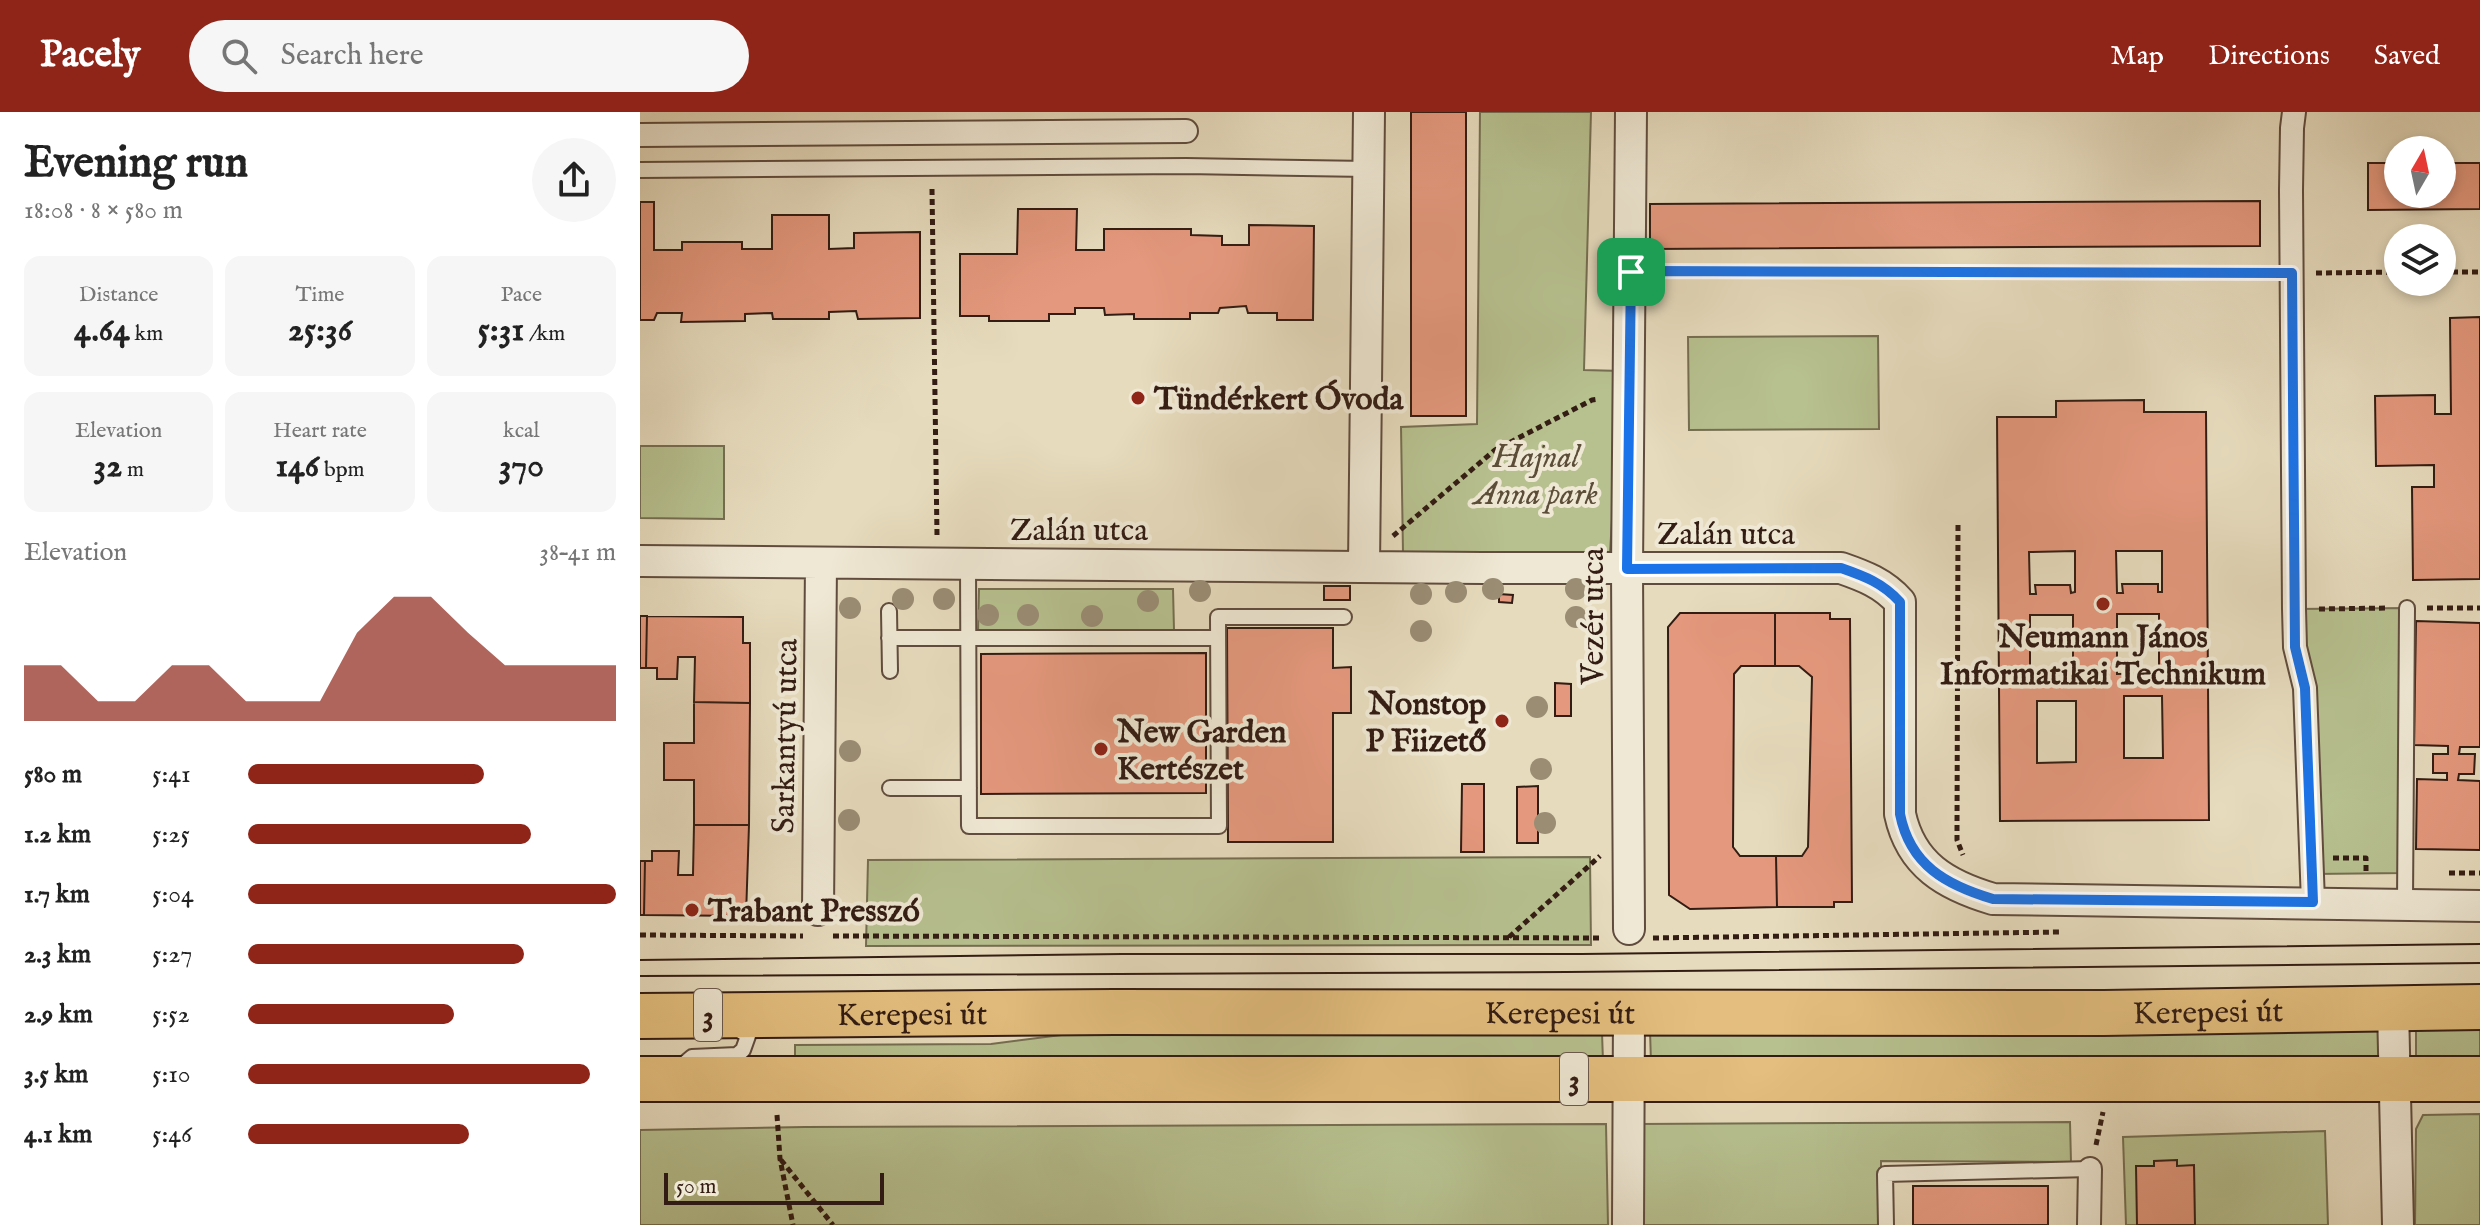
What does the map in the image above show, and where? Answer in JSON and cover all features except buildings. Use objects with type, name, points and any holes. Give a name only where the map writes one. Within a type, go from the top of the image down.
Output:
[{"type":"main road","name":"Kerepesi út","points":[[640,1016],[1114,1012],[2104,1013],[2480,1007]]},
{"type":"main road","name":"Kerepesi út","points":[[654,1079],[2480,1079]]},
{"type":"street","points":[[1369,112],[1377,573]]},
{"type":"street","name":"Vezér utca","points":[[1629,929],[1627,569],[1631,112]]},
{"type":"street","points":[[2294,112],[2295,647],[2305,688],[2313,888]]},
{"type":"street","points":[[640,135],[1186,131]]},
{"type":"street","name":"Zalán utca","points":[[640,561],[1377,573],[1841,568],[1889,589],[1900,602],[1900,814],[1904,834],[1929,868],[1950,884],[1993,899],[2313,888],[2405,903]]},
{"type":"street","name":"Sarkantyú utca","points":[[812,923],[821,563]]},
{"type":"street","points":[[2405,903],[2480,906]]},
{"type":"street","points":[[2393,1008],[2398,1225]]},
{"type":"street","points":[[1628,1225],[1629,1012]]},
{"type":"street","points":[[2089,1225],[2090,1169]]},
{"type":"lane","points":[[640,170],[1186,166],[1368,169]]},
{"type":"lane","points":[[968,564],[969,826],[1219,826],[1218,617],[1344,617]]},
{"type":"lane","points":[[2405,903],[2407,608]]},
{"type":"lane","points":[[889,611],[890,671]]},
{"type":"lane","points":[[889,638],[1218,638]]},
{"type":"lane","points":[[890,788],[969,788]]},
{"type":"lane","points":[[654,1079],[692,1057],[737,1055],[743,1050],[748,1036],[714,1015]]},
{"type":"lane","points":[[1886,1225],[1885,1174],[2090,1169]]},
{"type":"path","points":[[931,168],[937,564]]},
{"type":"path","points":[[1631,272],[2384,272]]},
{"type":"path","points":[[2456,272],[2480,272]]},
{"type":"path","points":[[1392,537],[1495,450],[1592,400],[1630,397]]},
{"type":"path","points":[[1958,525],[1957,829],[1961,852],[1968,862]]},
{"type":"path","points":[[1508,938],[1629,829]]},
{"type":"path","points":[[2313,888],[2405,873],[2480,873]]},
{"type":"path","points":[[640,935],[812,923]]},
{"type":"path","points":[[777,1114],[780,1159],[793,1225]]},
{"type":"path","points":[[780,1159],[833,1225]]},
{"type":"green space","name":"Hajnal Anna park","points":[[1480,112],[1591,112],[1584,370],[1621,371],[1610,553],[1403,553],[1401,427],[1477,424]]},
{"type":"green space","points":[[1878,336],[1879,429],[1689,430],[1688,337]]},
{"type":"green space","points":[[640,446],[724,446],[724,519],[640,518]]},
{"type":"green space","points":[[979,589],[1173,589],[1174,630],[978,631]]},
{"type":"green space","points":[[2407,608],[2405,873],[2313,874],[2294,609]]},
{"type":"green space","points":[[1590,857],[1591,945],[866,946],[868,860]]},
{"type":"green space","points":[[2378,1027],[2379,1057],[1651,1062],[1650,1031]]},
{"type":"green space","points":[[2416,1027],[2480,1027],[2480,1058],[2416,1058]]},
{"type":"green space","points":[[1602,1033],[1603,1061],[795,1064],[795,1045],[991,1044],[1069,1034]]},
{"type":"green space","points":[[2480,1114],[2480,1225],[2415,1225],[2416,1129],[2423,1115]]},
{"type":"green space","points":[[2070,1122],[2071,1162],[1881,1161],[1881,1225],[1637,1225],[1637,1124]]},
{"type":"green space","points":[[1606,1124],[1608,1225],[640,1225],[640,1130]]},
{"type":"green space","points":[[2325,1131],[2328,1225],[2126,1225],[2123,1137]]},
{"type":"tram line","points":[[640,960],[2480,944]]},
{"type":"tram line","points":[[640,976],[1567,972],[2480,963]]},
{"type":"place","name":"Tündérkert Óvoda","points":[[1138,398]]},
{"type":"place","name":"Neumann János Informatikai Technikum","points":[[2103,604]]},
{"type":"place","name":"Nonstop P Fiizető","points":[[1502,721]]},
{"type":"place","name":"New Garden Kertészet","points":[[1101,749]]},
{"type":"place","name":"Trabant Presszó","points":[[692,910]]},
{"type":"route","points":[[1631,272],[2292,273],[2295,647],[2305,688],[2313,902],[1993,899],[1950,884],[1929,868],[1904,834],[1900,814],[1900,602],[1889,589],[1841,568],[1627,569],[1631,272]]}]
